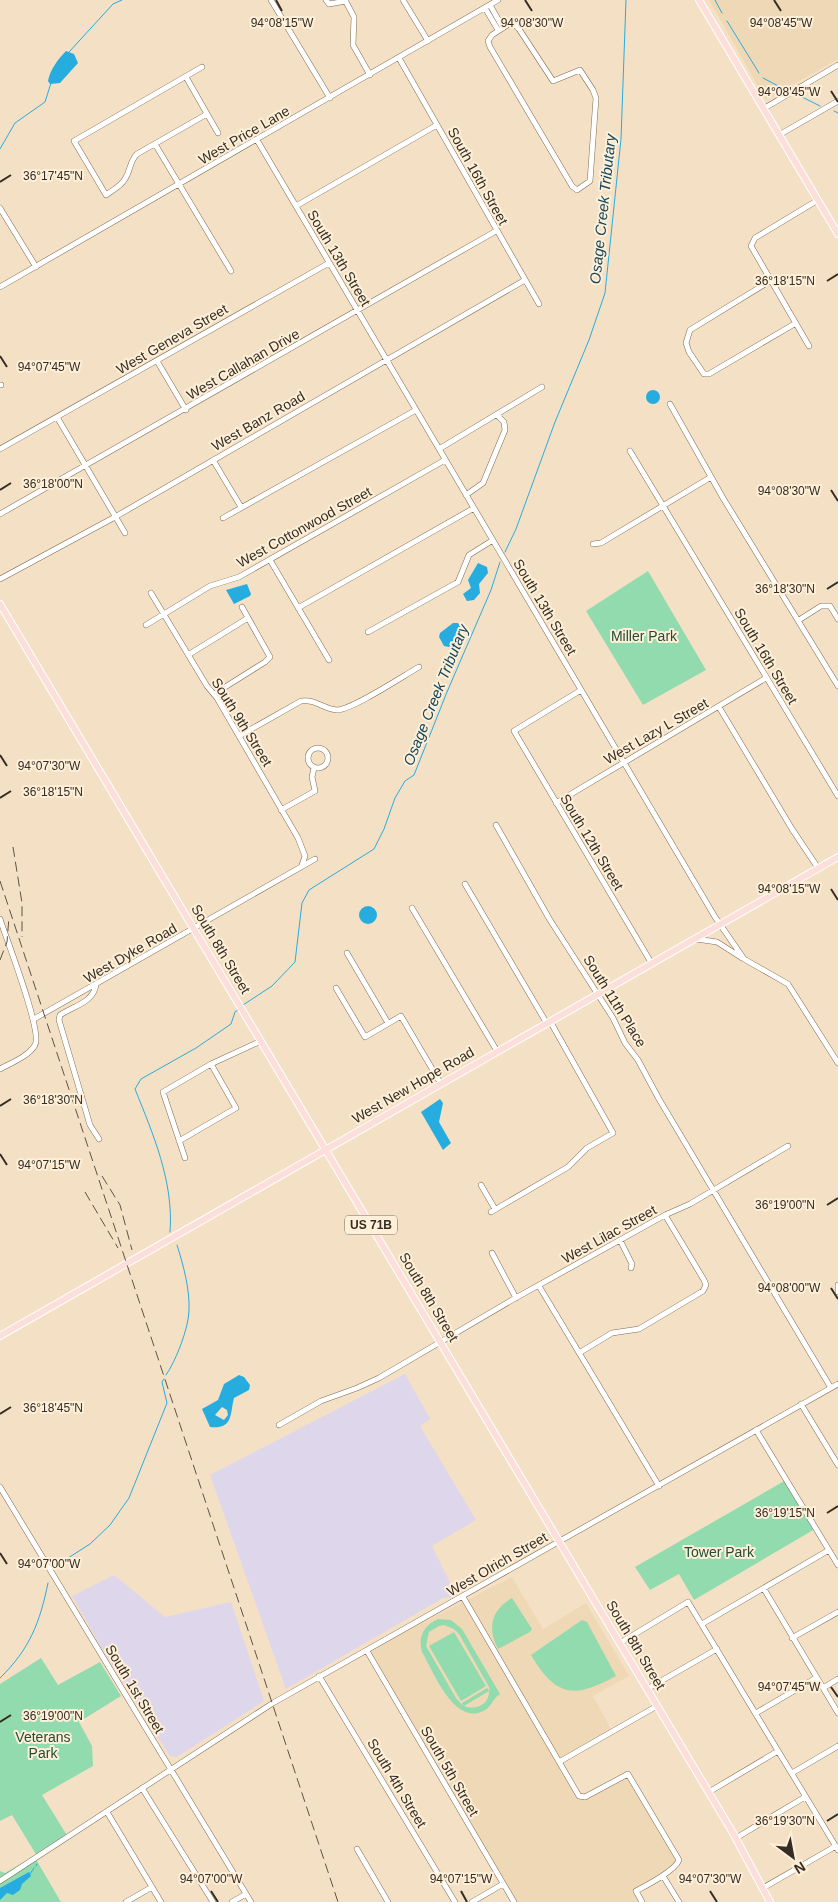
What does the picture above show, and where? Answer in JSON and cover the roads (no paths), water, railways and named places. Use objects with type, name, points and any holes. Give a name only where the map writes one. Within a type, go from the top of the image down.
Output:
[{"type":"main road","points":[[699,0],[838,234]]},
{"type":"main road","name":"South 8th Street","points":[[0,604],[709,1792],[770,1902]]},
{"type":"main road","name":"West New Hope Road","points":[[0,1336],[838,856]]},
{"type":"street","points":[[271,0],[330,98]]},
{"type":"street","points":[[326,0],[329,4],[346,0],[354,17],[352,42],[370,75]]},
{"type":"street","points":[[402,0],[428,41]]},
{"type":"street","name":"West Price Lane","points":[[0,287],[498,0]]},
{"type":"street","points":[[487,6],[501,29]]},
{"type":"street","points":[[514,24],[519,29],[553,81],[580,70],[593,90],[596,102],[590,181],[577,190],[572,186],[490,47],[488,41],[501,29],[514,24]]},
{"type":"street","name":"South 16th Street","points":[[399,58],[538,304]]},
{"type":"street","points":[[763,109],[838,65]]},
{"type":"street","points":[[202,67],[74,141],[106,195],[121,185],[126,178],[132,159],[207,114]]},
{"type":"street","points":[[186,77],[218,133]]},
{"type":"street","points":[[779,135],[838,101]]},
{"type":"street","points":[[296,206],[437,125]]},
{"type":"street","name":"South 13th Street","points":[[257,140],[721,924],[744,959],[788,984],[838,1063]]},
{"type":"street","points":[[155,144],[231,271]]},
{"type":"street","points":[[809,346],[752,249],[752,242],[755,238],[818,200]]},
{"type":"street","points":[[0,208],[36,267]]},
{"type":"street","name":"West Callahan Drive","points":[[0,514],[358,312],[496,231]]},
{"type":"street","name":"West Geneva Street","points":[[0,449],[329,263]]},
{"type":"street","name":"West Banz Road","points":[[0,579],[115,516],[525,280]]},
{"type":"street","points":[[770,281],[693,327],[687,339],[688,349],[704,374],[709,374],[796,323]]},
{"type":"street","points":[[157,361],[186,410]]},
{"type":"street","points":[[439,449],[542,387]]},
{"type":"street","points":[[670,404],[711,477],[838,686]]},
{"type":"street","points":[[224,518],[416,410]]},
{"type":"street","points":[[466,495],[483,483],[505,430],[504,422],[497,415]]},
{"type":"street","points":[[57,417],[125,533]]},
{"type":"street","name":"South 16th Street","points":[[630,451],[838,796]]},
{"type":"street","points":[[213,460],[241,507]]},
{"type":"street","name":"West Cottonwood Street","points":[[146,625],[210,586],[233,580],[445,460]]},
{"type":"street","points":[[594,544],[601,542],[711,477]]},
{"type":"street","points":[[298,608],[474,508]]},
{"type":"street","points":[[368,632],[458,582],[469,554],[493,540]]},
{"type":"street","points":[[270,560],[329,660]]},
{"type":"street","name":"South 9th Street","points":[[151,593],[207,686],[214,694],[298,838],[304,856],[302,866]]},
{"type":"street","points":[[799,620],[821,606],[830,606],[838,618]]},
{"type":"street","points":[[214,694],[270,657],[242,607]]},
{"type":"street","points":[[188,654],[248,618]]},
{"type":"street","points":[[239,736],[301,701],[310,699],[330,709],[346,709],[418,666]]},
{"type":"street","name":"West Lazy L Street","points":[[556,803],[766,678]]},
{"type":"street","name":"South 12th Street","points":[[581,690],[514,731],[652,964]]},
{"type":"street","points":[[719,707],[792,829],[818,868]]},
{"type":"street","points":[[321,748],[326,752],[328,760],[324,767],[314,768],[308,762],[308,755],[314,749],[321,748]]},
{"type":"street","points":[[281,810],[314,791],[312,777],[314,768]]},
{"type":"street","name":"South 11th Place","points":[[496,825],[550,920],[598,994],[625,1043],[638,1060],[655,1093],[831,1388]]},
{"type":"street","name":"West Dyke Road","points":[[34,1019],[315,859]]},
{"type":"street","points":[[465,884],[613,1133],[587,1148],[568,1167],[493,1211],[481,1185]]},
{"type":"street","points":[[412,908],[497,1051]]},
{"type":"street","points":[[0,919],[34,1019],[36,1041],[35,1046],[21,1057],[0,1069]]},
{"type":"street","points":[[695,939],[718,942],[744,959]]},
{"type":"street","points":[[347,953],[388,1023]]},
{"type":"street","points":[[96,985],[95,993],[90,998],[60,1015],[59,1020],[90,1125],[99,1139]]},
{"type":"street","points":[[336,988],[364,1037],[401,1016],[441,1084]]},
{"type":"street","points":[[185,1158],[163,1092],[211,1064],[261,1040]]},
{"type":"street","points":[[180,1141],[236,1108],[211,1064]]},
{"type":"street","name":"West Lilac Street","points":[[279,1425],[321,1401],[374,1381],[516,1298],[788,1146]]},
{"type":"street","points":[[579,1352],[612,1333],[639,1329],[703,1291],[706,1285],[704,1280],[665,1215]]},
{"type":"street","points":[[620,1240],[632,1264],[631,1268]]},
{"type":"street","points":[[492,1253],[516,1298]]},
{"type":"street","points":[[539,1286],[659,1486]]},
{"type":"street","name":"West Olrich Street","points":[[0,1880],[226,1733],[319,1676],[367,1651],[838,1384]]},
{"type":"street","points":[[801,1404],[838,1465]]},
{"type":"street","points":[[756,1430],[838,1565]]},
{"type":"street","name":"South 1st Street","points":[[0,1487],[251,1902]]},
{"type":"street","points":[[702,1624],[829,1550]]},
{"type":"street","points":[[764,1589],[838,1713]]},
{"type":"street","points":[[463,1596],[579,1796],[585,1797],[625,1773],[628,1774],[678,1860],[677,1864],[665,1872],[663,1876],[636,1891],[642,1902]]},
{"type":"street","points":[[620,1643],[688,1602],[837,1848],[763,1888]]},
{"type":"street","points":[[792,1638],[838,1612]]},
{"type":"street","points":[[647,1689],[717,1649]]},
{"type":"street","name":"South 5th Street","points":[[367,1651],[514,1902]]},
{"type":"street","name":"South 4th Street","points":[[319,1676],[455,1902]]},
{"type":"street","points":[[756,1712],[816,1678]]},
{"type":"street","points":[[823,1688],[838,1679]]},
{"type":"street","points":[[559,1762],[657,1706]]},
{"type":"street","points":[[792,1773],[838,1746]]},
{"type":"street","points":[[709,1792],[778,1751]]},
{"type":"street","points":[[142,1788],[213,1902]]},
{"type":"street","points":[[736,1838],[805,1796]]},
{"type":"street","points":[[107,1812],[161,1902]]},
{"type":"street","points":[[357,1849],[388,1902]]},
{"type":"street","points":[[663,1876],[678,1902]]},
{"type":"street","points":[[472,1902],[503,1884]]},
{"type":"street","points":[[126,1902],[152,1887]]},
{"type":"street","points":[[232,1902],[246,1894]]},
{"type":"water","points":[[66,51],[74,54],[78,63],[60,83],[50,84],[48,81],[52,69]]},
{"type":"water","points":[[650,390],[656,390],[660,397],[656,404],[650,404],[646,400],[646,394]]},
{"type":"water","points":[[478,563],[487,567],[488,573],[479,584],[480,593],[474,600],[467,601],[463,594],[471,588],[468,580]]},
{"type":"water","points":[[247,584],[250,596],[234,604],[226,590]]},
{"type":"water","points":[[453,623],[458,623],[463,631],[449,647],[444,646],[439,637],[440,633]]},
{"type":"water","points":[[364,906],[372,906],[377,911],[375,922],[364,924],[359,919],[359,911]]},
{"type":"water","points":[[440,1099],[443,1103],[439,1122],[451,1143],[443,1150],[421,1112]]},
{"type":"water","points":[[239,1375],[244,1377],[250,1385],[249,1390],[234,1398],[230,1419],[227,1423],[223,1426],[210,1427],[202,1409],[218,1400],[224,1384]],"holes":[[[222,1407],[227,1410],[228,1415],[224,1420],[215,1415]]]},
{"type":"water","points":[[29,1872],[31,1876],[22,1884],[20,1890],[13,1895],[7,1893],[0,1900],[0,1888]]},
{"type":"waterway","points":[[69,52],[113,4],[122,0]]},
{"type":"waterway","name":"Osage Creek Tributary","points":[[505,552],[516,529],[555,422],[589,340],[605,293],[621,139],[626,0]]},
{"type":"waterway","points":[[715,0],[722,13]]},
{"type":"waterway","points":[[727,21],[759,73]]},
{"type":"waterway","points":[[763,78],[784,89]]},
{"type":"waterway","points":[[0,149],[15,123],[45,102],[51,83]]},
{"type":"waterway","points":[[798,95],[820,106]]},
{"type":"waterway","points":[[834,111],[838,113]]},
{"type":"waterway","name":"Osage Creek Tributary","points":[[243,1005],[272,986],[295,962],[302,903],[309,890],[374,849],[384,829],[395,798],[405,781],[414,775],[491,590],[500,562]]},
{"type":"waterway","name":"Osage Creek Tributary","points":[[170,1232],[169,1195],[161,1159],[135,1089],[141,1079],[196,1048],[231,1024],[235,1012],[239,1009]]},
{"type":"waterway","name":"Osage Creek Tributary","points":[[166,1375],[181,1344],[188,1317],[187,1285],[177,1245]]},
{"type":"waterway","name":"Osage Creek Tributary","points":[[57,1565],[90,1544],[110,1525],[129,1498],[167,1403],[162,1382],[164,1379]]},
{"type":"waterway","name":"Osage Creek Tributary","points":[[0,1678],[19,1656],[32,1634],[48,1583]]},
{"type":"waterway","points":[[30,1874],[34,1868]]},
{"type":"railway","points":[[13,847],[22,903],[22,937]]},
{"type":"railway","points":[[0,881],[338,1902]]},
{"type":"railway","points":[[0,960],[7,942],[9,917]]},
{"type":"railway","points":[[102,1176],[120,1205],[132,1250]]},
{"type":"railway","points":[[85,1192],[118,1248]]},
{"type":"park label","name":"Miller Park","points":[[644,636]]},
{"type":"park label","name":"Tower Park","points":[[719,1552]]},
{"type":"park label","name":"Veterans Park","points":[[43,1745]]}]
